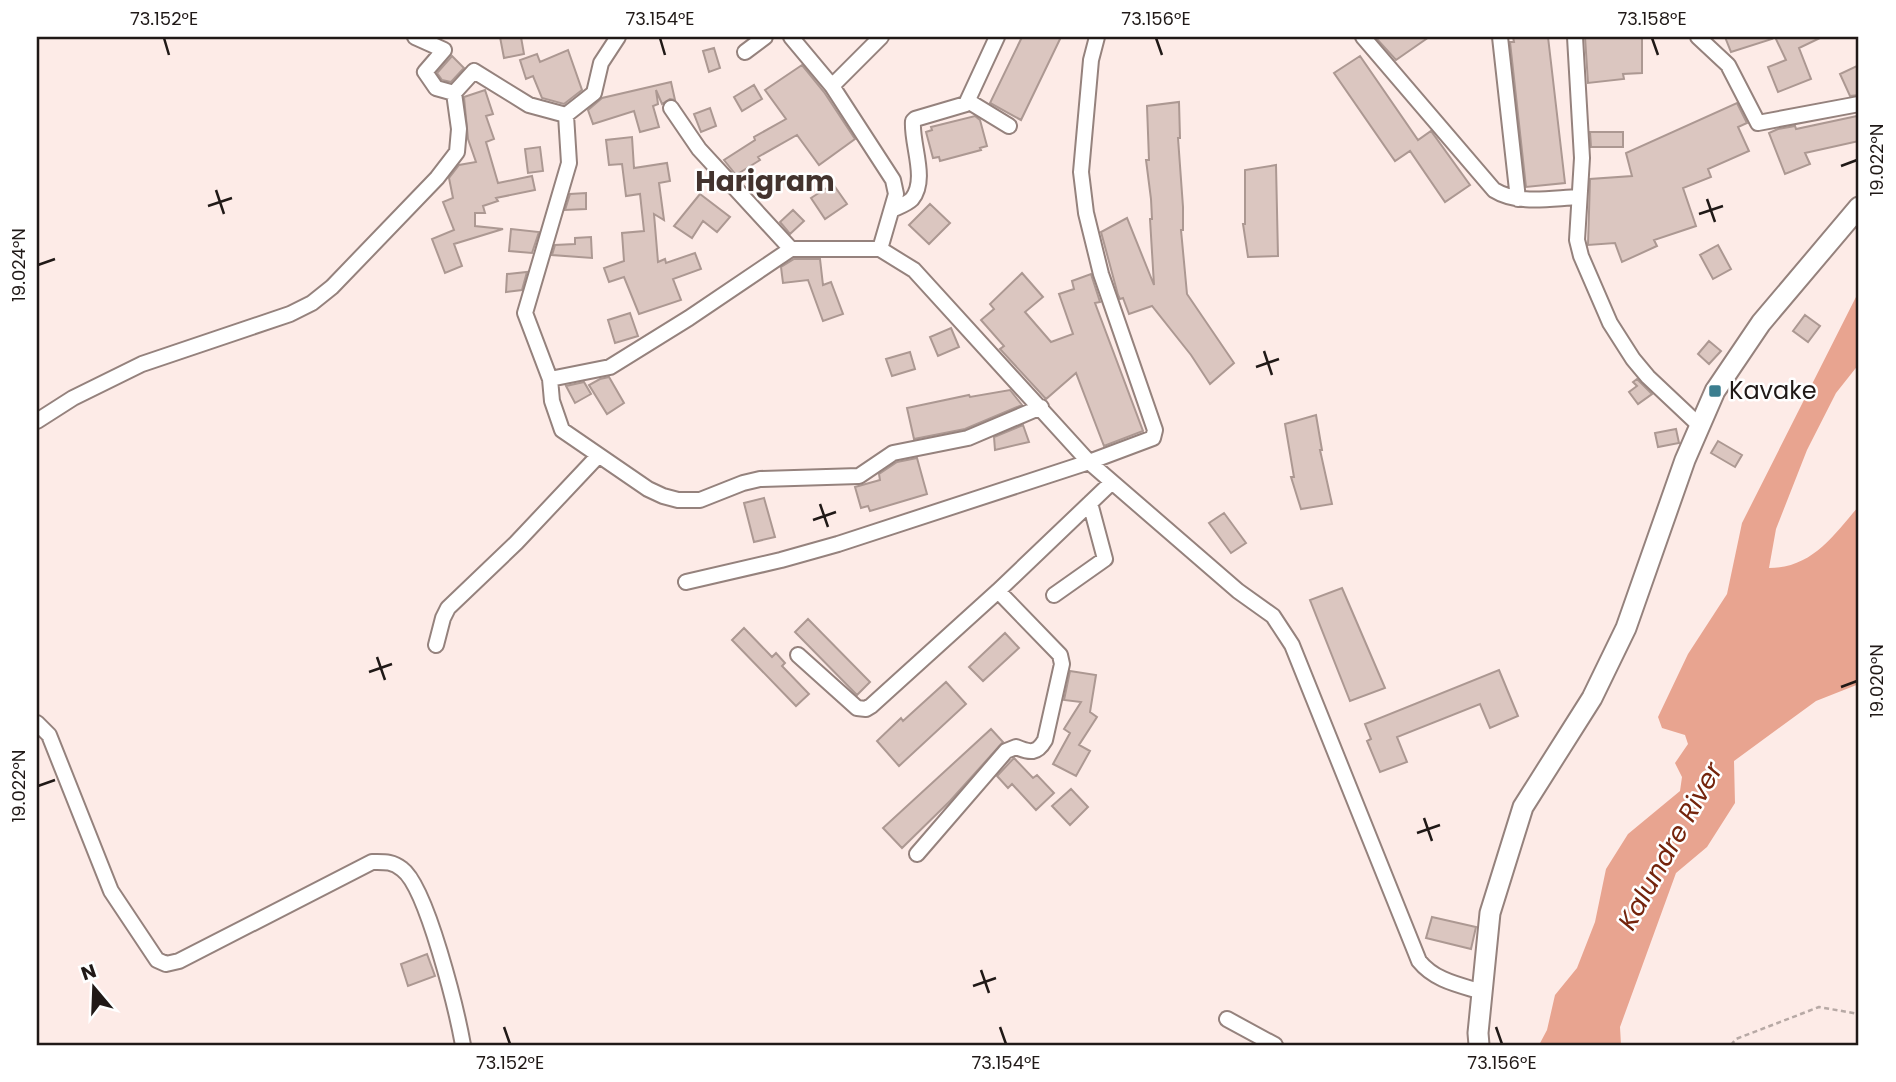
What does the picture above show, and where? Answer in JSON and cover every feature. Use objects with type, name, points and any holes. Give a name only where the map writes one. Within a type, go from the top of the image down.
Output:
[{"type":"main road","points":[[1479,1045],[1490,913],[1523,807],[1592,698],[1626,628],[1685,460],[1715,391],[1761,323],[1859,207]]},
{"type":"street","points":[[415,37],[444,50],[425,72],[436,88],[454,93]]},
{"type":"street","points":[[566,115],[594,93],[601,63],[618,37]]},
{"type":"street","points":[[745,51],[765,37]]},
{"type":"street","points":[[791,37],[832,86],[890,172],[896,194],[880,249]]},
{"type":"street","points":[[832,86],[881,37]]},
{"type":"street","points":[[892,210],[910,201],[917,187],[918,168],[913,121],[962,106],[968,101],[997,37]]},
{"type":"street","points":[[686,582],[838,544],[1089,462],[1153,438],[1155,435],[1126,342],[1101,274],[1086,213],[1081,172],[1087,85],[1097,37]]},
{"type":"street","points":[[1363,37],[1494,190],[1505,197],[1518,199],[1579,197]]},
{"type":"street","points":[[1500,37],[1518,199]]},
{"type":"street","points":[[1575,37],[1582,158],[1577,240],[1581,256],[1610,323],[1647,377],[1700,426]]},
{"type":"street","points":[[1698,37],[1728,65],[1758,123],[1859,104]]},
{"type":"street","points":[[454,93],[474,71],[529,105],[566,115]]},
{"type":"street","points":[[37,421],[73,398],[142,364],[290,314],[322,295],[437,178],[457,152],[459,129],[454,93]]},
{"type":"street","points":[[968,101],[1009,126]]},
{"type":"street","points":[[671,108],[699,149],[791,249]]},
{"type":"street","points":[[566,115],[569,163],[525,313],[550,379],[552,401],[562,430],[663,496],[678,500],[700,499],[760,479],[859,476],[893,453],[968,438],[1041,407]]},
{"type":"street","points":[[550,379],[610,367],[791,249],[880,249],[914,270],[1089,462],[1238,591],[1273,616],[1292,645],[1419,961],[1427,971],[1439,978],[1482,992]]},
{"type":"street","points":[[436,645],[448,608],[516,543],[598,456]]},
{"type":"street","points":[[798,655],[857,708],[866,709],[998,592],[1111,482]]},
{"type":"street","points":[[1054,595],[1105,559],[1090,503]]},
{"type":"street","points":[[917,854],[1006,751],[1016,747],[1035,752],[1045,740],[1062,664],[1060,655],[998,592]]},
{"type":"street","points":[[37,723],[48,735],[111,891],[157,960],[166,964],[179,961],[372,862],[389,861],[404,870],[418,891],[452,990],[463,1045]]},
{"type":"street","points":[[1227,1019],[1275,1045]]},
{"type":"path","points":[[1731,1045],[1736,1039],[1819,1007],[1859,1014]]},
{"type":"water","name":"Kalundre River","points":[[1859,291],[1859,364],[1836,393],[1807,450],[1776,529],[1769,568],[1798,563],[1810,556],[1830,539],[1859,506],[1859,684],[1816,701],[1734,761],[1735,803],[1707,847],[1676,873],[1620,1027],[1621,1045],[1539,1045],[1547,1030],[1555,995],[1577,968],[1595,922],[1606,869],[1628,834],[1680,791],[1682,777],[1675,763],[1688,744],[1685,735],[1662,728],[1658,717],[1688,654],[1727,594],[1742,523]]},
{"type":"building","points":[[500,37],[521,37],[524,54],[504,58]]},
{"type":"building","points":[[1022,37],[1061,37],[1021,120],[990,103]]},
{"type":"building","points":[[1375,37],[1429,37],[1396,60]]},
{"type":"building","points":[[1513,37],[1548,37],[1565,183],[1526,187],[1510,42],[1514,42]]},
{"type":"building","points":[[1585,37],[1642,37],[1642,73],[1623,74],[1624,79],[1588,83]]},
{"type":"building","points":[[1725,37],[1771,37],[1772,39],[1731,52]]},
{"type":"building","points":[[1775,37],[1822,37],[1799,48],[1811,79],[1778,92],[1768,67],[1786,60]]},
{"type":"building","points":[[714,48],[720,68],[709,72],[703,51]]},
{"type":"building","points":[[568,50],[582,90],[564,104],[542,98],[533,76],[526,79],[520,60],[537,54],[540,62]]},
{"type":"building","points":[[452,56],[464,68],[451,82],[442,80],[437,73]]},
{"type":"building","points":[[1360,56],[1418,140],[1431,131],[1470,185],[1445,202],[1410,151],[1395,161],[1334,73]]},
{"type":"building","points":[[802,65],[824,92],[855,139],[819,165],[797,135],[758,157],[760,160],[736,175],[724,160],[755,140],[754,137],[786,119],[765,90]]},
{"type":"building","points":[[1859,65],[1859,95],[1850,96],[1840,74]]},
{"type":"building","points":[[671,82],[675,100],[670,99],[662,104],[656,90],[658,104],[653,106],[659,127],[640,132],[634,111],[593,124],[588,110],[602,98]]},
{"type":"building","points":[[754,85],[762,99],[742,111],[734,97]]},
{"type":"building","points":[[485,90],[493,114],[486,116],[494,139],[486,142],[498,183],[532,176],[535,190],[496,198],[498,201],[483,206],[485,213],[475,213],[475,226],[503,229],[454,244],[462,266],[445,273],[432,239],[454,230],[443,202],[453,198],[449,178],[459,165],[476,162],[468,139],[464,97]]},
{"type":"building","points":[[1179,102],[1178,138],[1183,207],[1181,230],[1187,294],[1234,363],[1210,384],[1152,306],[1129,314],[1123,298],[1120,299],[1118,295],[1101,232],[1127,218],[1154,285],[1151,199],[1146,160],[1149,160],[1147,106]]},
{"type":"building","points":[[1737,103],[1747,123],[1738,127],[1749,151],[1708,169],[1711,177],[1683,188],[1696,226],[1654,240],[1657,246],[1622,262],[1615,243],[1588,245],[1590,179],[1632,176],[1626,153]]},
{"type":"building","points":[[710,108],[716,126],[701,132],[694,114]]},
{"type":"building","points":[[975,116],[980,120],[987,146],[940,161],[939,157],[933,158],[926,132],[932,130],[931,127]]},
{"type":"building","points":[[1857,116],[1859,141],[1805,153],[1810,164],[1785,174],[1769,133],[1778,129],[1795,126],[1796,129]]},
{"type":"building","points":[[1590,132],[1623,132],[1623,147],[1591,147]]},
{"type":"building","points":[[632,137],[634,168],[667,163],[670,181],[659,183],[664,220],[654,214],[658,262],[665,259],[666,263],[695,253],[701,269],[673,279],[681,300],[639,314],[624,277],[609,282],[604,268],[624,261],[622,233],[644,231],[640,194],[626,196],[622,164],[609,165],[606,140]]},
{"type":"building","points":[[540,147],[543,171],[528,173],[525,149]]},
{"type":"building","points":[[1276,165],[1278,256],[1248,257],[1243,224],[1245,170]]},
{"type":"building","points":[[833,184],[847,204],[825,219],[811,198]]},
{"type":"building","points":[[586,193],[586,209],[565,210],[570,194]]},
{"type":"building","points":[[700,194],[730,217],[717,232],[703,221],[692,238],[674,226]]},
{"type":"building","points":[[930,204],[950,223],[929,244],[909,225]]},
{"type":"building","points":[[793,210],[804,221],[790,234],[780,222]]},
{"type":"building","points":[[511,229],[539,232],[532,253],[509,251]]},
{"type":"building","points":[[591,237],[592,258],[552,255],[555,245],[575,244],[575,238]]},
{"type":"building","points":[[1718,245],[1731,269],[1713,279],[1700,255]]},
{"type":"building","points":[[794,259],[820,259],[823,285],[831,282],[843,314],[823,321],[808,280],[783,283],[781,267]]},
{"type":"building","points":[[527,272],[522,290],[506,292],[507,274]]},
{"type":"building","points":[[1022,273],[1043,297],[1025,312],[1051,342],[1073,334],[1059,294],[1074,289],[1072,281],[1091,274],[1100,302],[1095,303],[1143,431],[1104,446],[1076,373],[1046,399],[1000,349],[1004,346],[981,320],[994,309],[990,304]]},
{"type":"building","points":[[630,313],[638,336],[615,343],[608,320]]},
{"type":"building","points":[[1805,315],[1820,326],[1808,342],[1793,331]]},
{"type":"building","points":[[951,328],[959,347],[938,356],[930,337]]},
{"type":"building","points":[[1709,341],[1721,351],[1709,364],[1698,354]]},
{"type":"building","points":[[910,352],[915,369],[892,376],[886,359]]},
{"type":"building","points":[[609,377],[624,403],[607,414],[589,385]]},
{"type":"building","points":[[1637,379],[1652,394],[1638,404],[1629,392],[1637,386],[1633,382]]},
{"type":"building","points":[[584,382],[591,394],[575,403],[566,386]]},
{"type":"building","points":[[1010,390],[1022,405],[965,429],[914,439],[907,408],[969,395],[970,397]]},
{"type":"building","points":[[1316,415],[1320,450],[1332,504],[1301,509],[1291,477],[1294,477],[1285,424]]},
{"type":"building","points":[[1023,425],[1029,442],[995,450],[994,437]]},
{"type":"building","points":[[1676,429],[1679,443],[1658,447],[1655,433]]},
{"type":"building","points":[[1718,441],[1742,455],[1735,467],[1711,453]]},
{"type":"building","points":[[917,458],[927,494],[870,511],[868,506],[861,508],[855,487],[880,480],[879,474],[897,462]]},
{"type":"building","points":[[764,498],[775,537],[754,542],[744,503]]},
{"type":"building","points":[[1224,513],[1246,543],[1231,553],[1209,523]]},
{"type":"building","points":[[1342,588],[1385,688],[1350,701],[1310,600]]},
{"type":"building","points":[[808,619],[870,682],[857,695],[795,632]]},
{"type":"building","points":[[744,628],[772,657],[776,653],[785,663],[782,666],[809,694],[796,706],[732,640]]},
{"type":"building","points":[[1005,633],[1019,648],[983,681],[969,667]]},
{"type":"building","points":[[1499,670],[1518,716],[1490,728],[1480,704],[1397,737],[1407,762],[1380,772],[1367,741],[1371,739],[1365,724]]},
{"type":"building","points":[[1070,671],[1096,675],[1090,712],[1097,717],[1079,745],[1090,751],[1076,776],[1053,764],[1070,733],[1064,729],[1081,702],[1064,700]]},
{"type":"building","points":[[946,682],[966,704],[899,766],[877,741]]},
{"type":"building","points":[[991,729],[1003,742],[950,801],[902,848],[883,828]]},
{"type":"building","points":[[1014,758],[1033,778],[1037,775],[1054,793],[1036,810],[1012,784],[1008,788],[997,776]]},
{"type":"building","points":[[1071,789],[1088,807],[1070,825],[1052,806]]},
{"type":"building","points":[[1432,917],[1476,927],[1471,949],[1426,938]]},
{"type":"building","points":[[427,954],[435,976],[408,986],[401,964]]},
{"type":"place","name":"Kavake","points":[[1715,391]]},
{"type":"district","name":"Harigram","points":[[765,181]]}]
